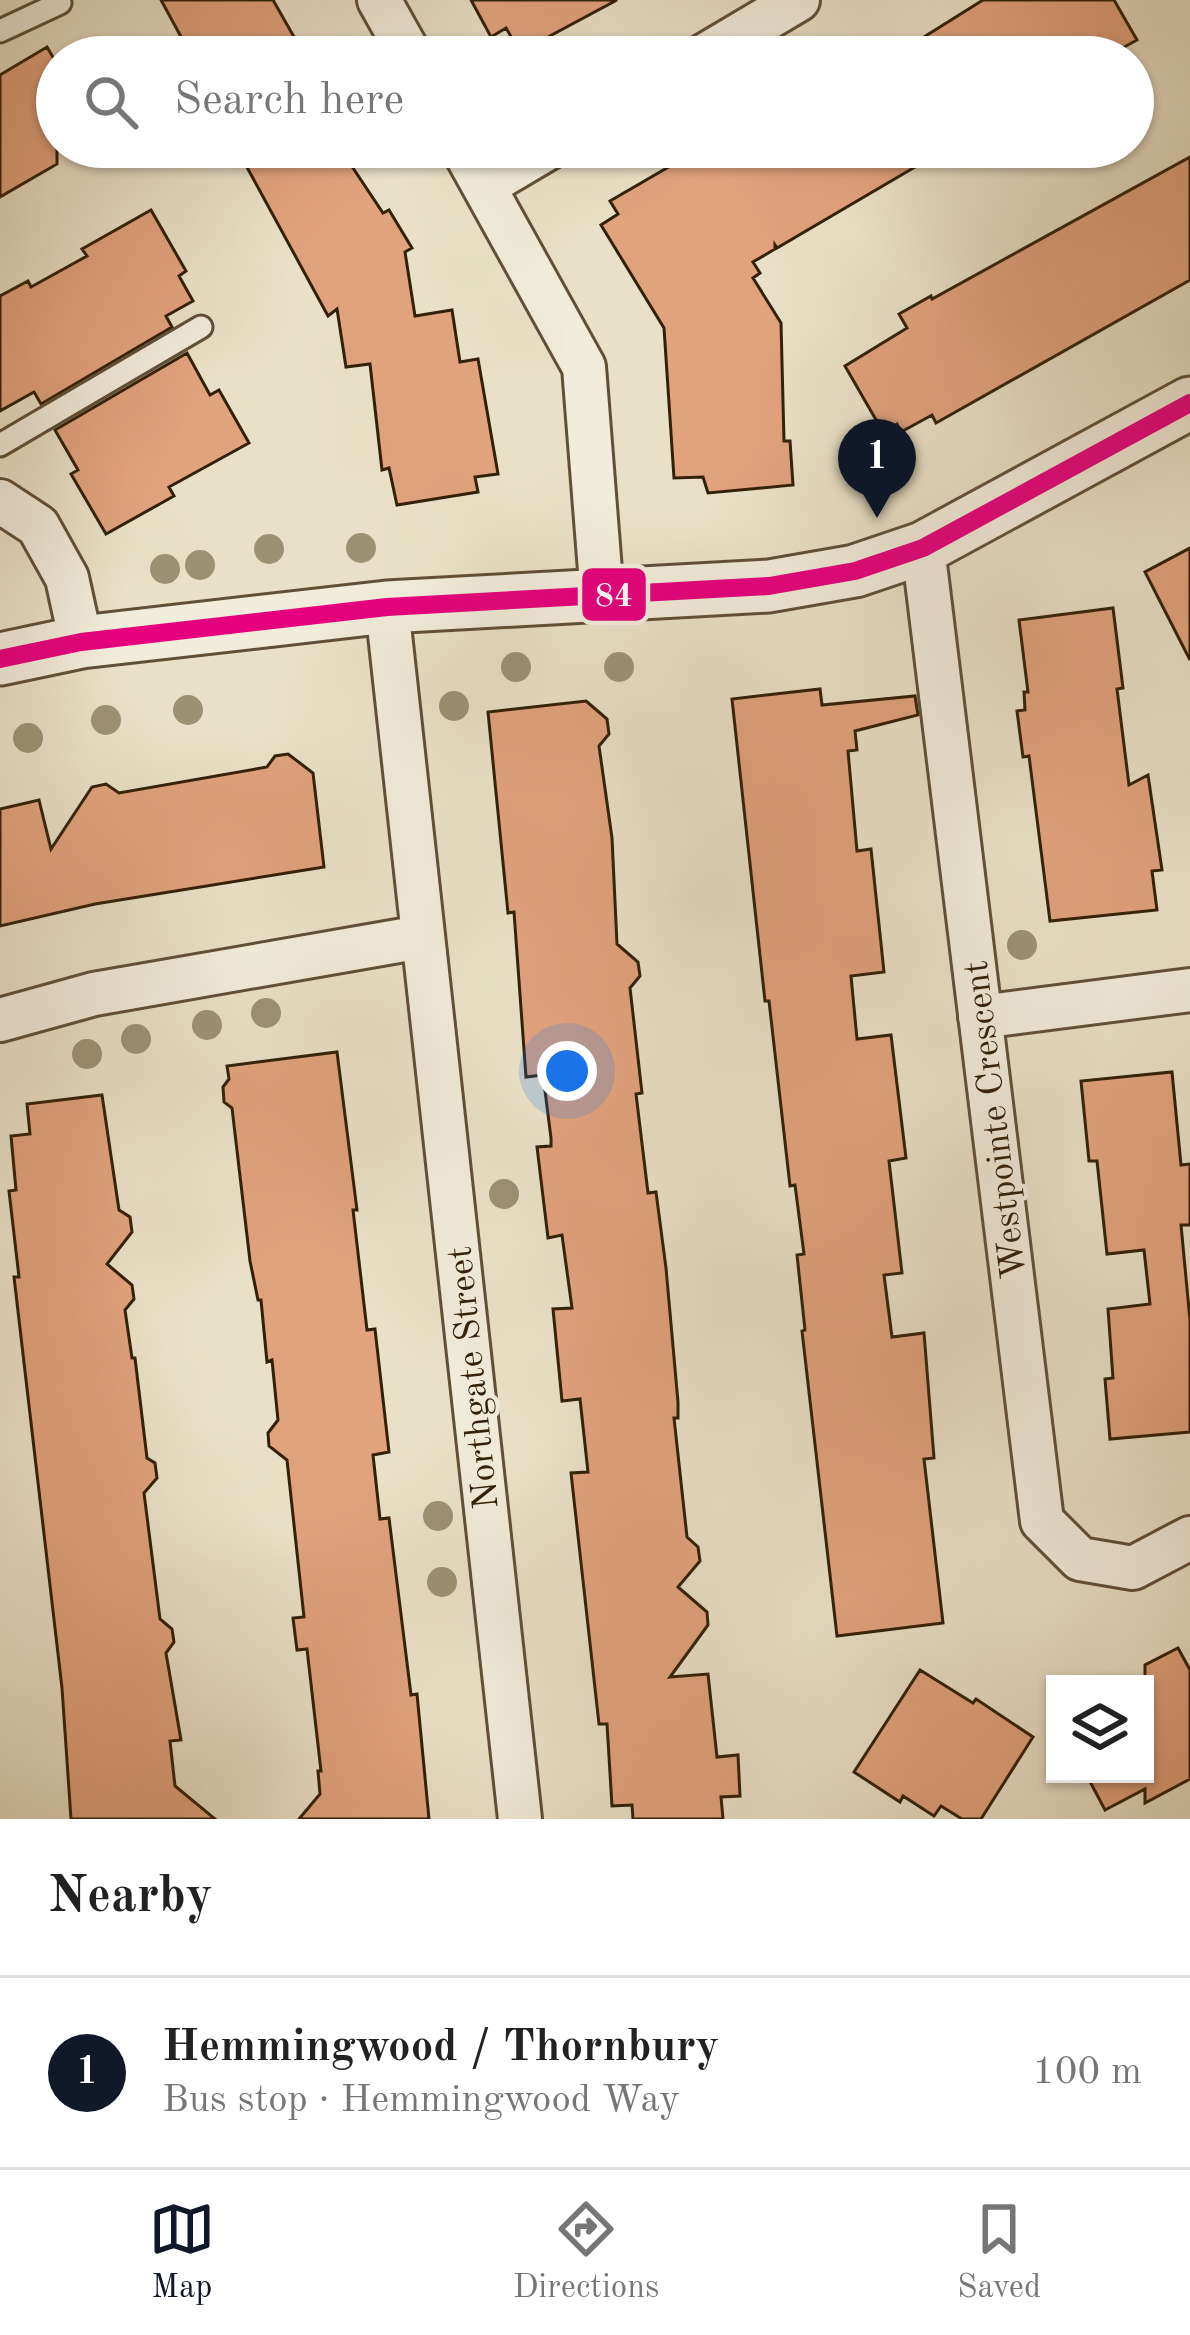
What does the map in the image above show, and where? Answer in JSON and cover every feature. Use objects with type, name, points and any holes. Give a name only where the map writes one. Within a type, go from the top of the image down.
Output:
[{"type":"street","points":[[379,0],[399,36]]},
{"type":"street","points":[[737,36],[798,0]]},
{"type":"street","points":[[474,168],[584,367],[602,596]]},
{"type":"street","points":[[484,186],[514,168]]},
{"type":"street","points":[[0,659],[81,643],[387,607],[769,586],[855,571],[923,548],[1190,403]]},
{"type":"street","points":[[0,501],[38,526],[67,578],[81,643]]},
{"type":"street","name":"Westpointe Crescent","points":[[923,548],[1042,1521],[1080,1559],[1132,1568],[1190,1538]]},
{"type":"street","name":"Northgate Street","points":[[387,607],[520,1819]]},
{"type":"street","points":[[0,1020],[94,994],[421,937]]},
{"type":"street","points":[[980,1017],[1190,990]]},
{"type":"lane","points":[[0,31],[60,3]]},
{"type":"lane","points":[[0,445],[201,327]]},
{"type":"building","points":[[161,0],[273,0],[293,36],[181,36]]},
{"type":"building","points":[[471,0],[617,0],[550,36],[511,36],[506,28],[490,36]]},
{"type":"building","points":[[983,0],[1114,0],[1135,36],[926,36]]},
{"type":"building","points":[[36,54],[36,168],[50,168],[0,197],[0,75]]},
{"type":"building","points":[[1190,157],[1190,280],[936,423],[932,415],[901,432],[897,424],[883,432],[845,366],[907,328],[899,314]]},
{"type":"building","points":[[247,168],[353,168],[383,213],[389,210],[412,248],[405,252],[415,316],[452,310],[460,362],[478,359],[498,474],[475,477],[478,492],[397,505],[389,468],[382,470],[370,364],[346,367],[337,309],[328,316]]},
{"type":"building","points":[[667,168],[913,168],[753,262],[760,273],[753,278],[781,323],[784,441],[790,441],[793,485],[708,493],[703,477],[674,478],[664,328],[601,225],[618,214],[610,201]]},
{"type":"building","points":[[151,210],[186,271],[179,276],[193,301],[166,316],[172,327],[41,404],[34,392],[0,411],[0,296],[28,281],[31,287],[87,256],[82,249]]},
{"type":"building","points":[[187,353],[210,395],[219,390],[249,443],[169,487],[174,496],[106,534],[71,474],[78,470],[55,430]]},
{"type":"building","points":[[1190,548],[1190,660],[1145,572]]},
{"type":"building","points":[[1113,608],[1129,785],[1148,775],[1162,870],[1152,871],[1157,910],[1050,921],[1029,756],[1023,757],[1017,711],[1025,710],[1024,692],[1028,692],[1019,620]]},
{"type":"building","points":[[820,689],[822,705],[915,696],[918,715],[855,731],[857,750],[848,751],[857,851],[871,849],[884,972],[851,976],[857,1039],[891,1035],[906,1158],[889,1161],[902,1273],[884,1275],[892,1337],[924,1333],[934,1458],[924,1459],[943,1623],[837,1636],[802,1331],[797,1255],[804,1254],[795,1185],[790,1186],[769,1001],[765,1001],[732,699]]},
{"type":"building","points":[[586,701],[607,719],[609,734],[599,746],[612,838],[617,944],[638,962],[640,976],[630,988],[642,1093],[636,1094],[648,1193],[656,1192],[666,1268],[678,1402],[678,1418],[674,1418],[687,1537],[698,1547],[700,1561],[678,1587],[707,1612],[708,1625],[670,1677],[708,1674],[717,1757],[738,1755],[740,1796],[721,1797],[723,1819],[633,1819],[632,1805],[612,1806],[607,1724],[599,1724],[571,1473],[588,1472],[580,1399],[562,1401],[553,1309],[572,1308],[562,1235],[548,1238],[537,1147],[551,1146],[551,1138],[543,1075],[526,1077],[514,912],[508,913],[488,712]]},
{"type":"building","points":[[288,754],[313,773],[324,867],[95,904],[0,926],[0,809],[39,800],[51,849],[92,787],[106,784],[119,793],[267,767],[275,756]]},
{"type":"building","points":[[337,1052],[367,1330],[375,1329],[389,1452],[373,1455],[380,1519],[389,1518],[411,1695],[417,1694],[429,1819],[299,1819],[320,1794],[321,1771],[307,1649],[297,1650],[293,1618],[304,1617],[287,1460],[269,1446],[268,1433],[278,1420],[272,1360],[267,1362],[232,1108],[224,1102],[223,1087],[229,1079],[227,1066]]},
{"type":"building","points":[[1172,1072],[1181,1165],[1190,1164],[1190,1225],[1181,1225],[1190,1320],[1190,1432],[1110,1439],[1105,1379],[1113,1378],[1108,1309],[1150,1304],[1144,1250],[1107,1254],[1097,1161],[1089,1161],[1081,1081]]},
{"type":"building","points":[[102,1095],[119,1210],[130,1217],[132,1232],[107,1264],[132,1285],[134,1299],[125,1310],[147,1458],[155,1463],[157,1478],[144,1493],[160,1619],[172,1629],[174,1642],[166,1653],[181,1740],[170,1741],[175,1786],[215,1819],[71,1819],[62,1688],[14,1277],[19,1277],[9,1191],[16,1190],[11,1136],[30,1134],[27,1104]]},
{"type":"building","points":[[1178,1648],[1190,1670],[1190,1779],[1145,1803],[1145,1789],[1105,1810],[1091,1783],[1154,1783],[1154,1675],[1145,1675],[1145,1665]]},
{"type":"building","points":[[920,1670],[973,1703],[976,1699],[1033,1737],[981,1819],[962,1819],[941,1806],[934,1816],[903,1796],[900,1802],[854,1772]]},
{"type":"transit line","name":"84","points":[[0,659],[81,642],[387,607],[769,586],[855,571],[923,548],[1190,403]]},
{"type":"place","name":"Hemmingwood / Thornbury","points":[[877,518]]}]
